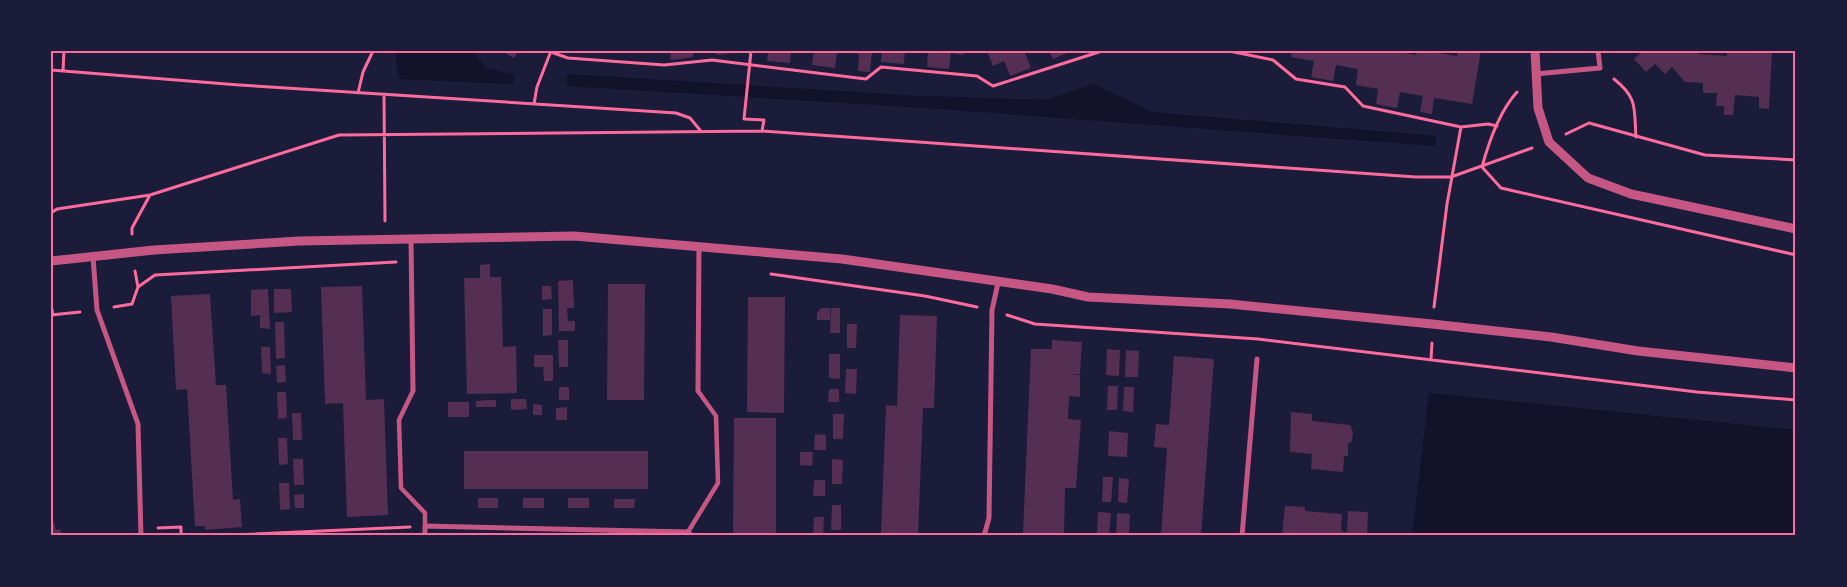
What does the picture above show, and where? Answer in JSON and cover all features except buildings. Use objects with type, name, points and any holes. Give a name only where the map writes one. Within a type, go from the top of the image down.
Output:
[{"type":"street","points":[[1535,51],[1538,108],[1549,142],[1588,178],[1632,194],[1796,230]]},
{"type":"street","points":[[1535,74],[1600,68],[1598,51]]},
{"type":"street","points":[[51,261],[154,250],[260,243],[411,238],[574,236],[842,259],[998,283],[1042,287],[1088,297],[1230,304],[1442,325],[1551,337],[1638,351],[1796,368]]},
{"type":"street","points":[[411,238],[413,391],[399,420],[401,488],[425,513],[425,536]]},
{"type":"street","points":[[425,526],[690,534],[718,483],[716,416],[698,391],[700,246]]},
{"type":"street","points":[[93,257],[97,310],[138,424],[141,536]]},
{"type":"street","points":[[984,536],[989,518],[992,310],[998,283]]},
{"type":"street","points":[[1242,536],[1257,359]]},
{"type":"path","points":[[63,71],[64,51]]},
{"type":"path","points":[[358,93],[363,72],[372,51]]},
{"type":"path","points":[[751,51],[744,119],[764,120],[762,131]]},
{"type":"path","points":[[534,104],[537,87],[551,52],[568,58],[664,65],[712,60],[866,79],[881,67],[977,76],[993,86],[1102,51]]},
{"type":"path","points":[[1229,51],[1273,60],[1296,79],[1345,87],[1363,106],[1461,127],[1488,124],[1497,126]]},
{"type":"path","points":[[1600,68],[1624,87],[1633,99],[1636,137]]},
{"type":"path","points":[[51,70],[358,93],[676,113],[690,118],[700,130]]},
{"type":"path","points":[[1482,167],[1489,142],[1510,101],[1535,74]]},
{"type":"path","points":[[384,94],[385,240]]},
{"type":"path","points":[[51,213],[57,209],[150,195],[339,135],[700,130],[762,131],[1451,178],[1549,142],[1589,123],[1705,155],[1796,160]]},
{"type":"path","points":[[1440,269],[1451,178],[1461,127]]},
{"type":"path","points":[[1482,167],[1501,188],[1519,194],[1796,255]]},
{"type":"path","points":[[51,305],[52,315],[132,304],[138,287],[155,275],[411,261]]},
{"type":"path","points":[[763,273],[925,296],[992,310],[1035,324],[1258,339],[1697,392],[1796,400]]},
{"type":"path","points":[[211,536],[425,526]]},
{"type":"path","points":[[141,528],[180,527],[181,536]]},
{"type":"shaded area","points":[[397,51],[473,51],[485,67],[514,75],[513,84],[400,79],[396,64]]},
{"type":"shaded area","points":[[567,74],[919,96],[1046,100],[1094,84],[1151,112],[1436,136],[1435,146],[926,108],[567,86]]},
{"type":"shaded area","points":[[1429,393],[1796,430],[1796,536],[1412,536]]}]
